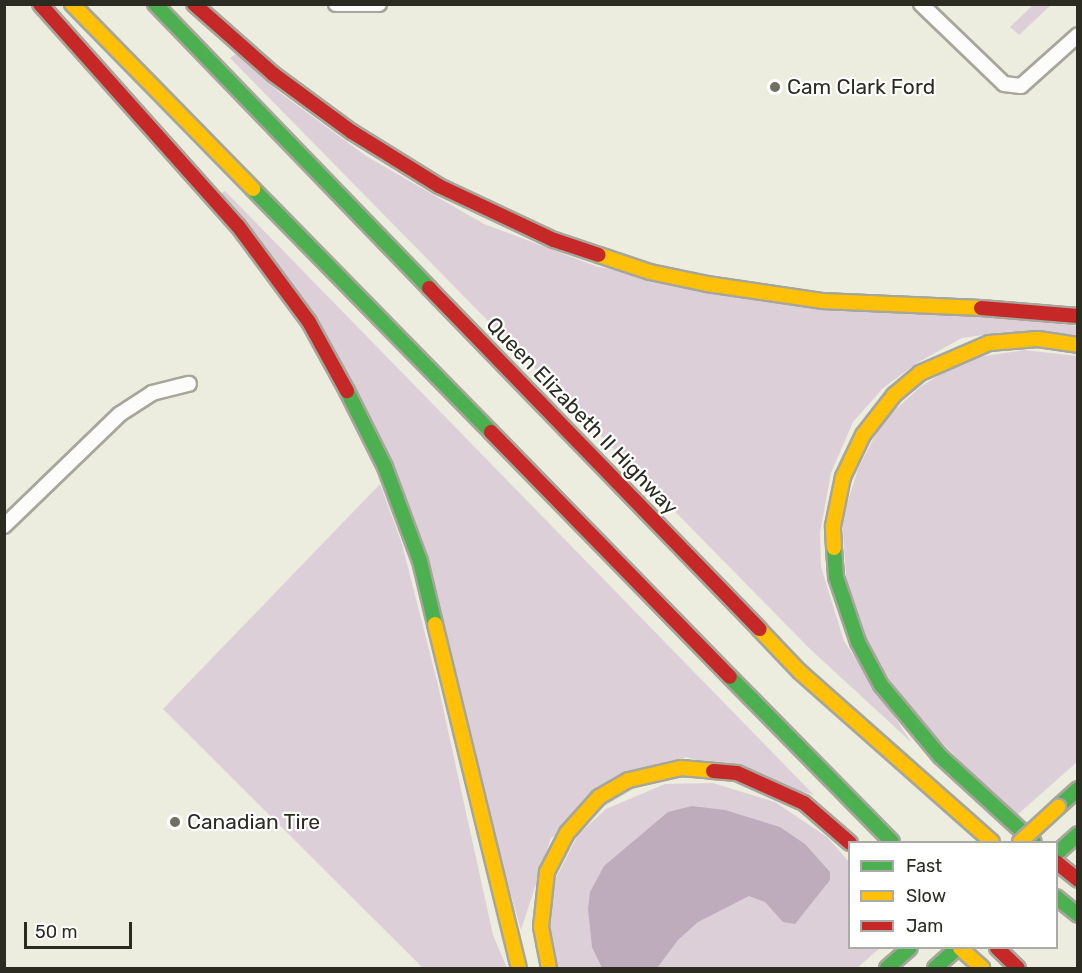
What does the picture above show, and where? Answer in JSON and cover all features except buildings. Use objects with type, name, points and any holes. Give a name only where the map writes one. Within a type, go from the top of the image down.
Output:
[{"type":"main road","points":[[40,4],[270,267],[309,322],[358,410],[385,467],[420,561],[519,969]]},
{"type":"main road","points":[[72,4],[890,841]]},
{"type":"main road","name":"Queen Elizabeth II Highway","points":[[155,4],[800,672],[990,841]]},
{"type":"main road","points":[[194,4],[317,109],[398,162],[476,204],[565,243],[650,272],[822,301],[1031,310],[1077,316]]},
{"type":"main road","points":[[1032,841],[939,756],[881,685],[858,642],[836,577],[833,526],[843,477],[863,435],[894,395],[920,374],[989,343],[1038,339],[1077,345]]},
{"type":"main road","points":[[549,969],[542,927],[547,872],[567,833],[582,814],[599,797],[629,780],[681,768],[737,773],[804,803],[848,842]]},
{"type":"main road","points":[[1022,841],[1077,789]]},
{"type":"main road","points":[[1058,852],[1077,834]]},
{"type":"main road","points":[[1058,864],[1077,880]]},
{"type":"main road","points":[[1058,899],[1077,915]]},
{"type":"main road","points":[[887,969],[908,949]]},
{"type":"main road","points":[[935,969],[958,949]]},
{"type":"main road","points":[[960,949],[982,969]]},
{"type":"main road","points":[[998,949],[1018,969]]},
{"type":"street","points":[[336,4],[379,4]]},
{"type":"street","points":[[921,4],[1004,84],[1022,86],[1077,35]]},
{"type":"street","points":[[4,526],[120,414],[153,393],[189,384]]},
{"type":"shaded area","points":[[1033,5],[1051,5],[1019,35],[1010,27]]},
{"type":"shaded area","points":[[236,54],[279,92],[366,156],[484,224],[598,267],[1077,326],[1077,335],[1005,332],[962,338],[917,363],[883,388],[853,422],[831,473],[820,533],[821,567],[844,641],[911,742],[809,648],[230,58]]},
{"type":"shaded area","points":[[225,191],[814,795],[686,757],[551,838],[521,930],[383,442],[220,194]]},
{"type":"shaded area","points":[[1024,350],[1077,356],[1077,762],[1015,817],[913,713],[873,655],[847,588],[842,520],[858,469],[882,422],[920,387],[965,359]]},
{"type":"shaded area","points":[[380,484],[402,544],[438,685],[493,935],[507,968],[423,968],[163,709]]},
{"type":"shaded area","points":[[713,783],[775,802],[827,837],[848,861],[848,949],[879,949],[857,968],[557,968],[547,930],[555,880],[578,835],[606,809],[665,784]]},
{"type":"shaded area","points":[[692,806],[725,810],[780,827],[805,844],[830,872],[830,880],[795,924],[783,922],[765,902],[749,896],[698,922],[678,940],[657,968],[602,968],[592,947],[588,909],[590,892],[604,866],[668,812]]},
{"type":"traffic: fast","points":[[155,4],[429,288]]},
{"type":"traffic: fast","points":[[253,189],[491,432]]},
{"type":"traffic: fast","points":[[347,391],[385,467],[420,561],[435,624]]},
{"type":"traffic: fast","points":[[834,548],[836,577],[858,642],[881,685],[940,756],[1033,841]]},
{"type":"traffic: fast","points":[[730,677],[891,841]]},
{"type":"traffic: fast","points":[[1058,807],[1078,789]]},
{"type":"traffic: fast","points":[[1058,852],[1078,834]]},
{"type":"traffic: fast","points":[[1058,899],[1078,915]]},
{"type":"traffic: fast","points":[[887,968],[909,949]]},
{"type":"traffic: fast","points":[[935,968],[956,949]]},
{"type":"traffic: slow","points":[[72,4],[253,189]]},
{"type":"traffic: slow","points":[[599,255],[650,272],[707,284],[822,301],[981,308]]},
{"type":"traffic: slow","points":[[834,548],[833,526],[843,477],[863,435],[894,395],[920,373],[989,343],[1038,339],[1078,345]]},
{"type":"traffic: slow","points":[[435,624],[519,968]]},
{"type":"traffic: slow","points":[[759,629],[800,672],[991,841]]},
{"type":"traffic: slow","points":[[549,968],[541,927],[547,872],[567,833],[599,797],[629,780],[681,768],[713,771]]},
{"type":"traffic: slow","points":[[1021,841],[1058,807]]},
{"type":"traffic: slow","points":[[961,949],[982,968]]},
{"type":"traffic: jam","points":[[40,4],[238,226],[309,322],[347,391]]},
{"type":"traffic: jam","points":[[194,4],[273,74],[352,132],[439,186],[554,240],[599,255]]},
{"type":"traffic: jam","points":[[429,288],[759,629]]},
{"type":"traffic: jam","points":[[981,308],[1078,316]]},
{"type":"traffic: jam","points":[[491,432],[730,677]]},
{"type":"traffic: jam","points":[[713,771],[737,773],[804,803],[848,841]]},
{"type":"traffic: jam","points":[[1058,864],[1078,880]]},
{"type":"traffic: jam","points":[[998,949],[1018,968]]},
{"type":"place","name":"Cam Clark Ford","points":[[775,87]]},
{"type":"place","name":"Canadian Tire","points":[[175,822]]}]
